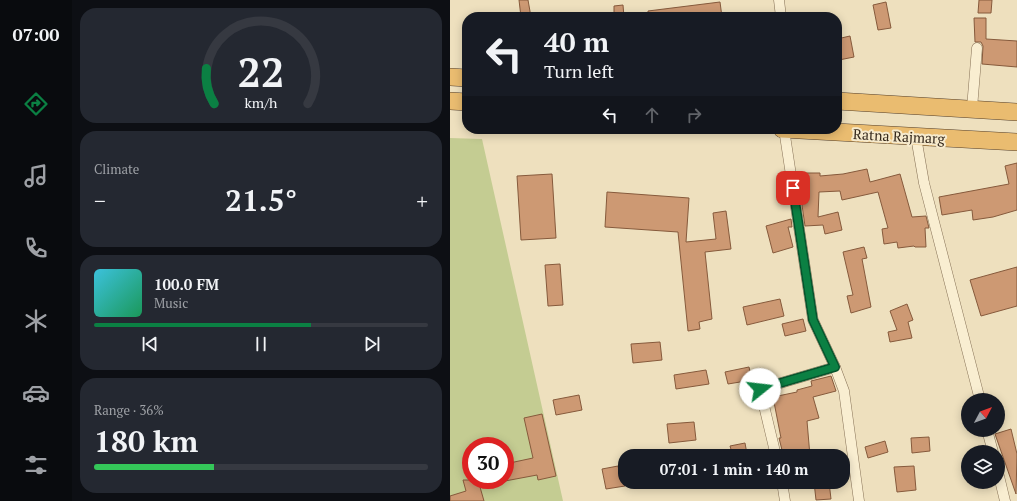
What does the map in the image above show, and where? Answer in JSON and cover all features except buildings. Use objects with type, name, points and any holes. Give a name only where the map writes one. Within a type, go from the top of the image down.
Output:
[{"type":"highway","points":[[450,77],[462,78]]},
{"type":"highway","points":[[450,101],[462,102]]},
{"type":"highway","points":[[842,101],[972,108],[1017,112]]},
{"type":"highway","name":"Ratna Rajmarg","points":[[842,133],[1017,142]]},
{"type":"street","points":[[779,0],[780,12]]},
{"type":"street","points":[[972,108],[978,48]]},
{"type":"street","points":[[784,134],[813,320],[835,367],[844,391],[859,501]]},
{"type":"street","points":[[916,137],[924,183],[978,393]]},
{"type":"street","points":[[774,449],[760,389],[835,367]]},
{"type":"street","points":[[783,489],[784,501]]},
{"type":"street","points":[[1002,489],[1005,501]]},
{"type":"green space","points":[[450,138],[482,139],[563,501],[450,501]]},
{"type":"route","points":[[760,389],[835,367],[813,320],[793,188]]}]
